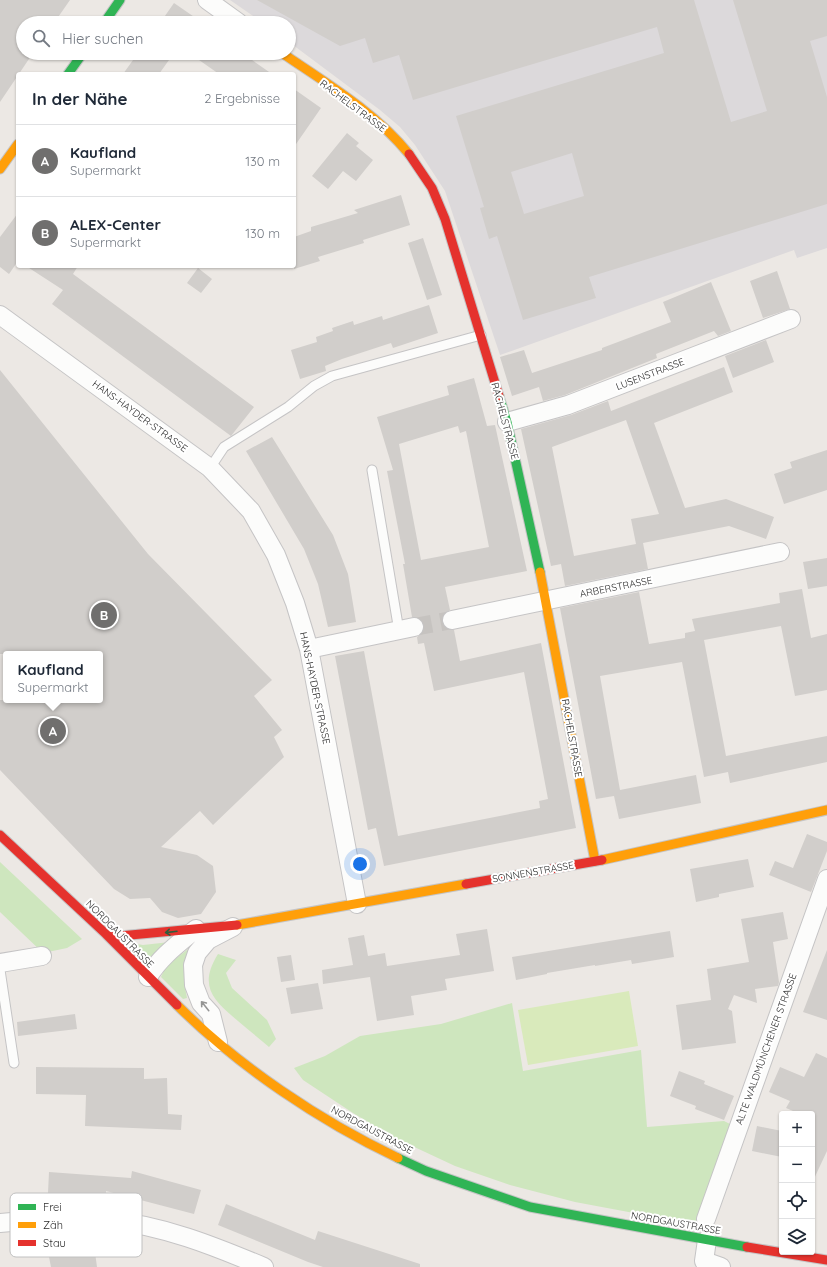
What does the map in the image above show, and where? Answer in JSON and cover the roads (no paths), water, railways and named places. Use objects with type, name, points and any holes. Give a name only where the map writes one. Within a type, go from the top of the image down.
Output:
[{"type":"street","points":[[109,16],[120,0]]},
{"type":"street","points":[[208,0],[230,16]]},
{"type":"street","points":[[69,72],[74,60]]},
{"type":"street","name":"RACHELSTRASSE","points":[[292,60],[370,117],[393,136],[413,159],[432,188],[445,219],[507,422],[546,600],[594,861]]},
{"type":"street","points":[[0,169],[16,147]]},
{"type":"street","name":"HANS-HAYDER-STRASSE","points":[[0,315],[210,468],[251,511],[276,555],[296,603],[309,649],[357,904]]},
{"type":"street","name":"LUSENSTRASSE","points":[[507,422],[568,405],[791,320]]},
{"type":"street","name":"ARBERSTRASSE","points":[[452,620],[780,552]]},
{"type":"street","points":[[309,649],[406,629]]},
{"type":"street","name":"SONNENSTRASSE","points":[[109,937],[238,924],[357,904],[594,861],[827,810]]},
{"type":"street","name":"NORDGAUSTRASSE","points":[[0,835],[109,937],[193,1021],[218,1042],[273,1085],[322,1116],[386,1152],[426,1171],[530,1207],[707,1240],[827,1260]]},
{"type":"street","name":"ALTE WALDMÜNCHENER STRASSE","points":[[706,1219],[827,879]]},
{"type":"street","name":"SONNENSTRASSE","points":[[218,1042],[211,1014],[201,1003],[194,985],[192,965],[197,953],[208,940],[238,924]]},
{"type":"street","points":[[148,977],[154,967],[165,955],[196,929]]},
{"type":"street","points":[[0,963],[42,956]]},
{"type":"street","points":[[0,1223],[10,1222]]},
{"type":"street","points":[[142,1226],[186,1237],[222,1249],[264,1267]]},
{"type":"street","points":[[707,1240],[704,1261],[722,1267]]},
{"type":"lane","points":[[210,468],[224,447],[288,407],[314,386],[332,376],[481,335]]},
{"type":"lane","points":[[372,470],[406,629]]},
{"type":"lane","points":[[0,970],[14,1063]]},
{"type":"tunnel","points":[[414,627],[452,620]]},
{"type":"place","name":"ALEX-Center","points":[[104,615]]},
{"type":"place","name":"Kaufland","points":[[53,731]]}]
